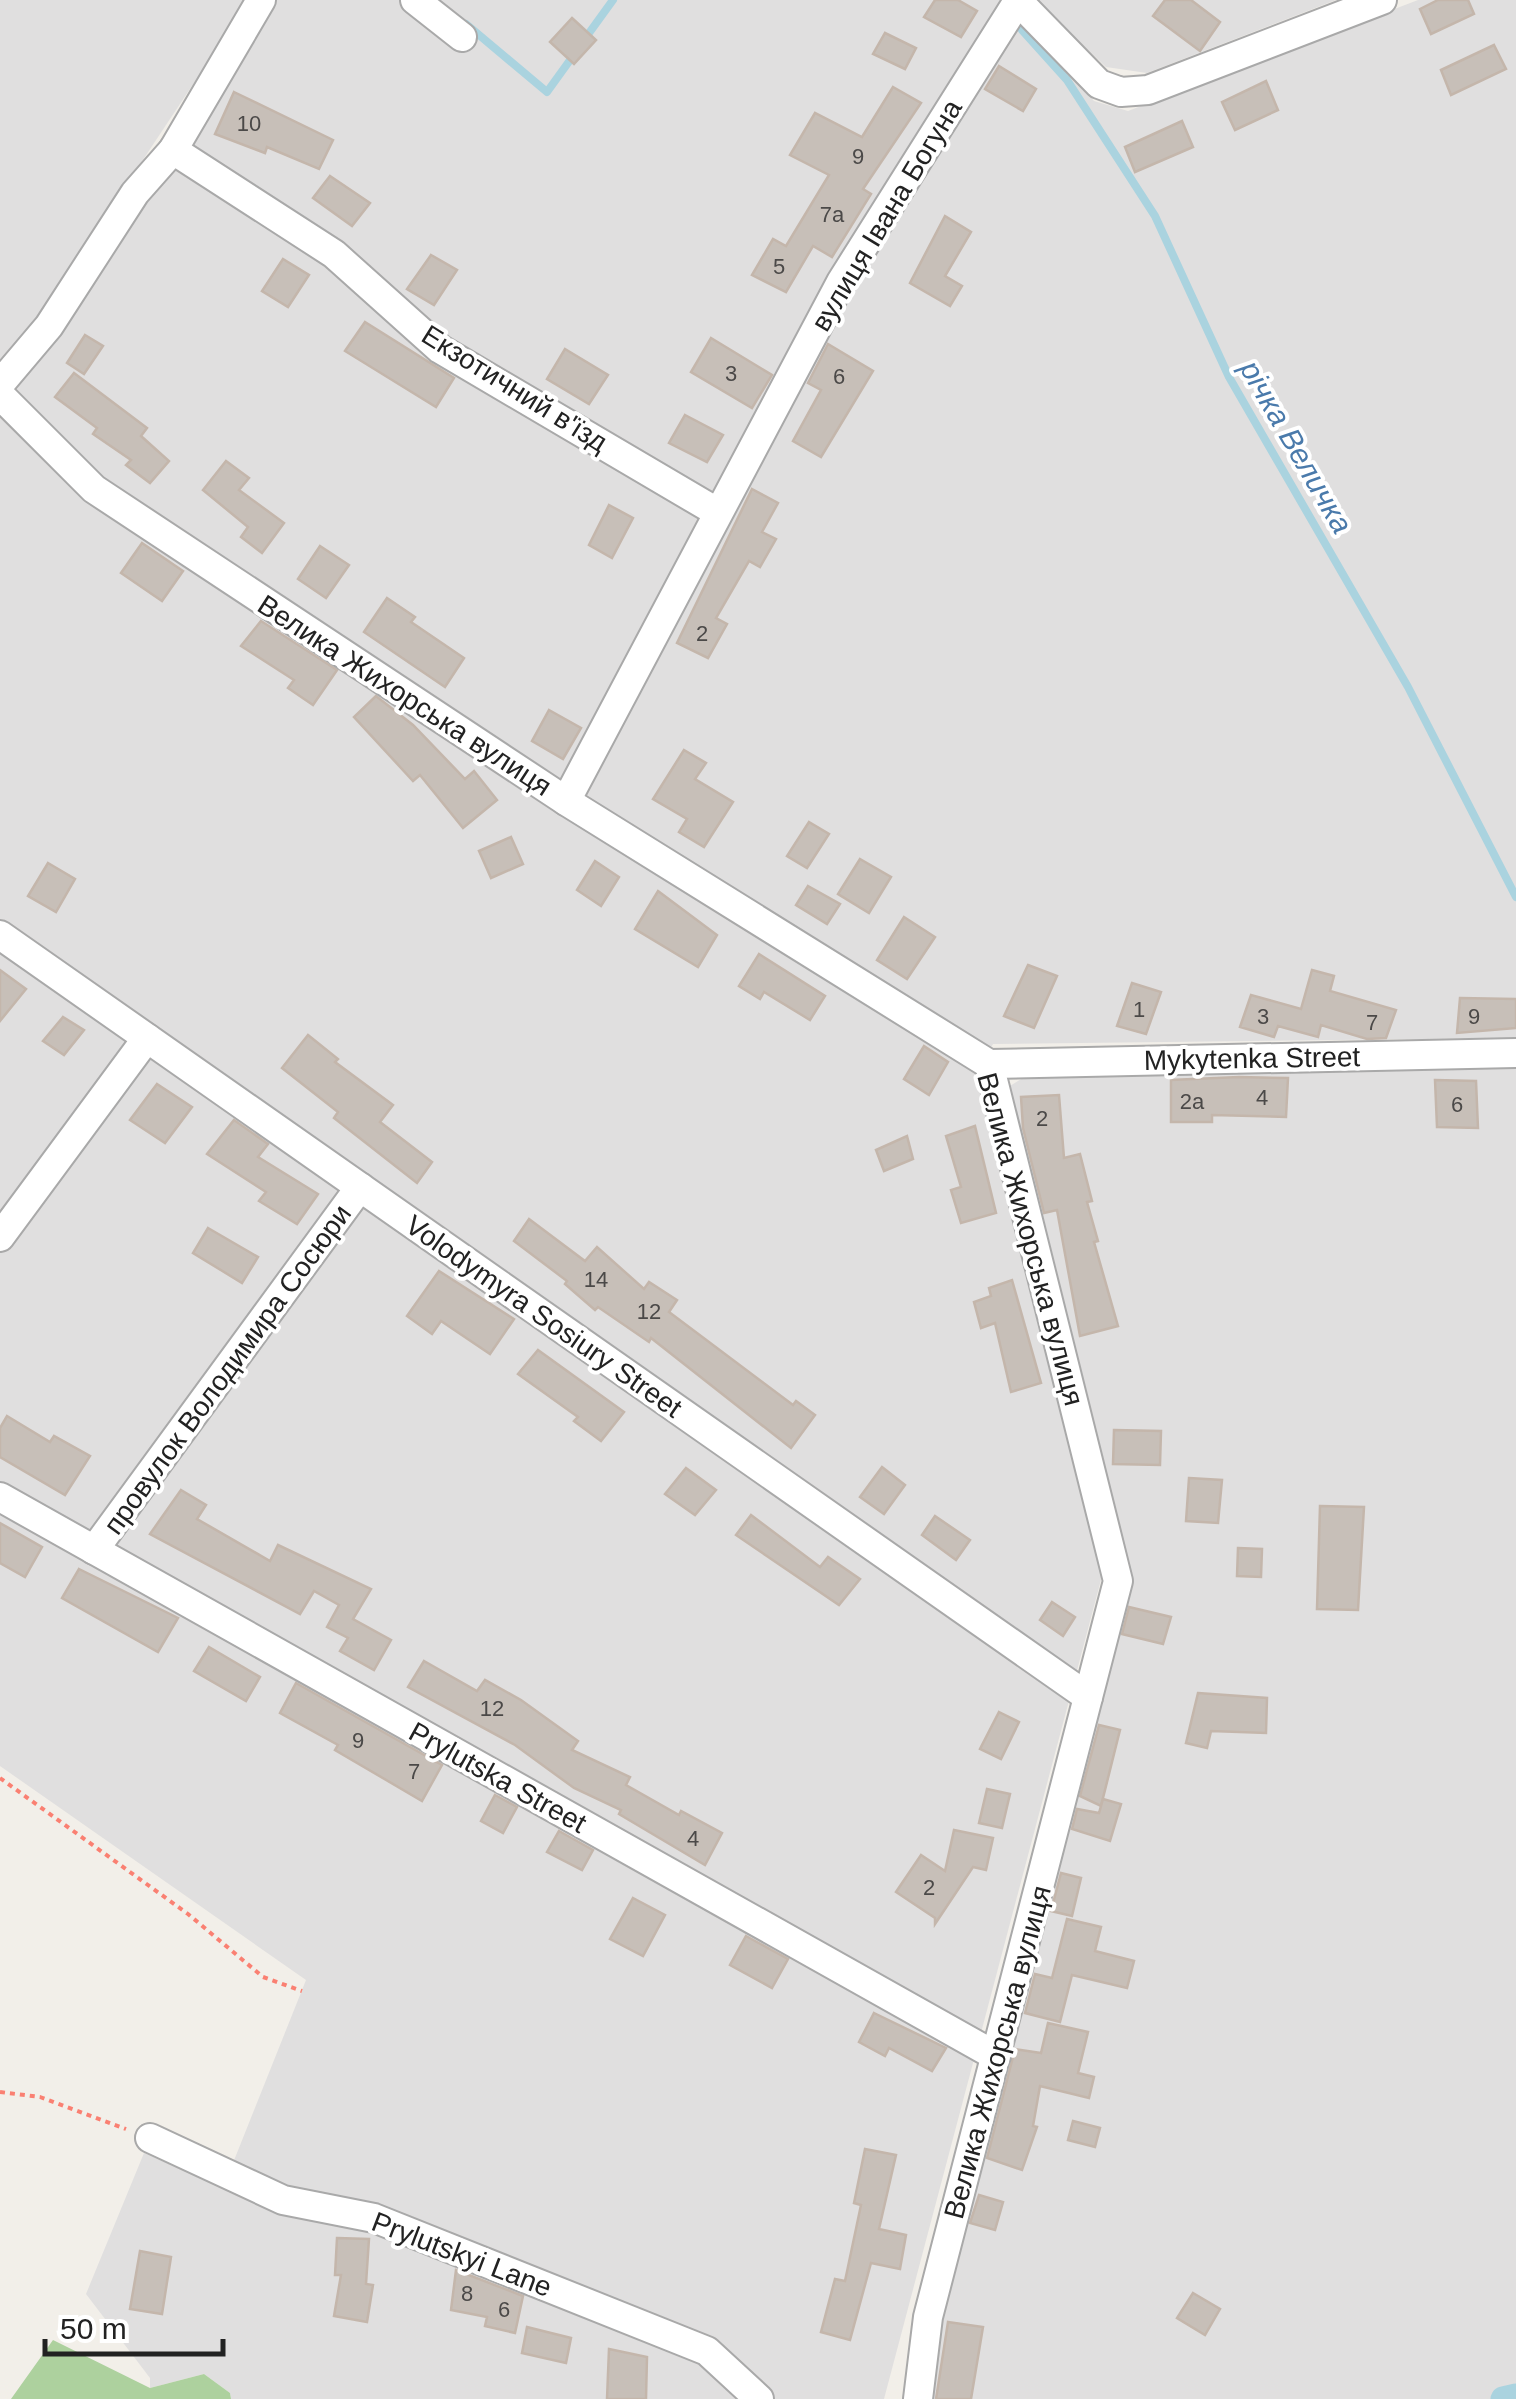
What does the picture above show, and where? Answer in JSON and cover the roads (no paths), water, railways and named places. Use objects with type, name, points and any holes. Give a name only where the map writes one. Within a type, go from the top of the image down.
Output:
[{"type":"street","points":[[0,384],[49,326],[135,193],[173,150],[260,0]]},
{"type":"street","points":[[415,0],[462,37]]},
{"type":"street","name":"вулиця Івана Богуна","points":[[566,801],[841,282],[1017,1],[1098,84],[1121,92],[1148,90],[1382,0]]},
{"type":"street","name":"Екзотичний в'їзд","points":[[173,150],[334,254],[440,348],[717,512]]},
{"type":"street","name":"Велика Жихорська вулиця","points":[[0,395],[94,489],[566,801],[989,1064],[1118,1581],[928,2317],[918,2399]]},
{"type":"street","name":"Volodymyra Sosiury Street","points":[[0,935],[1088,1697]]},
{"type":"street","points":[[0,1237],[147,1038]]},
{"type":"street","name":"Mykytenka Street","points":[[989,1064],[1516,1053]]},
{"type":"street","name":"провулок Володимира Сосюри","points":[[94,1550],[360,1187]]},
{"type":"street","name":"Prylutska Street","points":[[0,1497],[996,2056]]},
{"type":"street","name":"Prylutskyi Lane","points":[[150,2138],[283,2200],[374,2218],[707,2350],[759,2399]]},
{"type":"waterway","name":"річка Величка","points":[[584,40],[613,0]]},
{"type":"waterway","name":"річка Величка","points":[[466,24],[547,92],[573,56]]},
{"type":"waterway","name":"річка Величка","points":[[1022,30],[1067,80],[1155,216],[1229,377],[1408,687],[1516,897]]},
{"type":"waterway","points":[[1503,2399],[1516,2396]]}]
